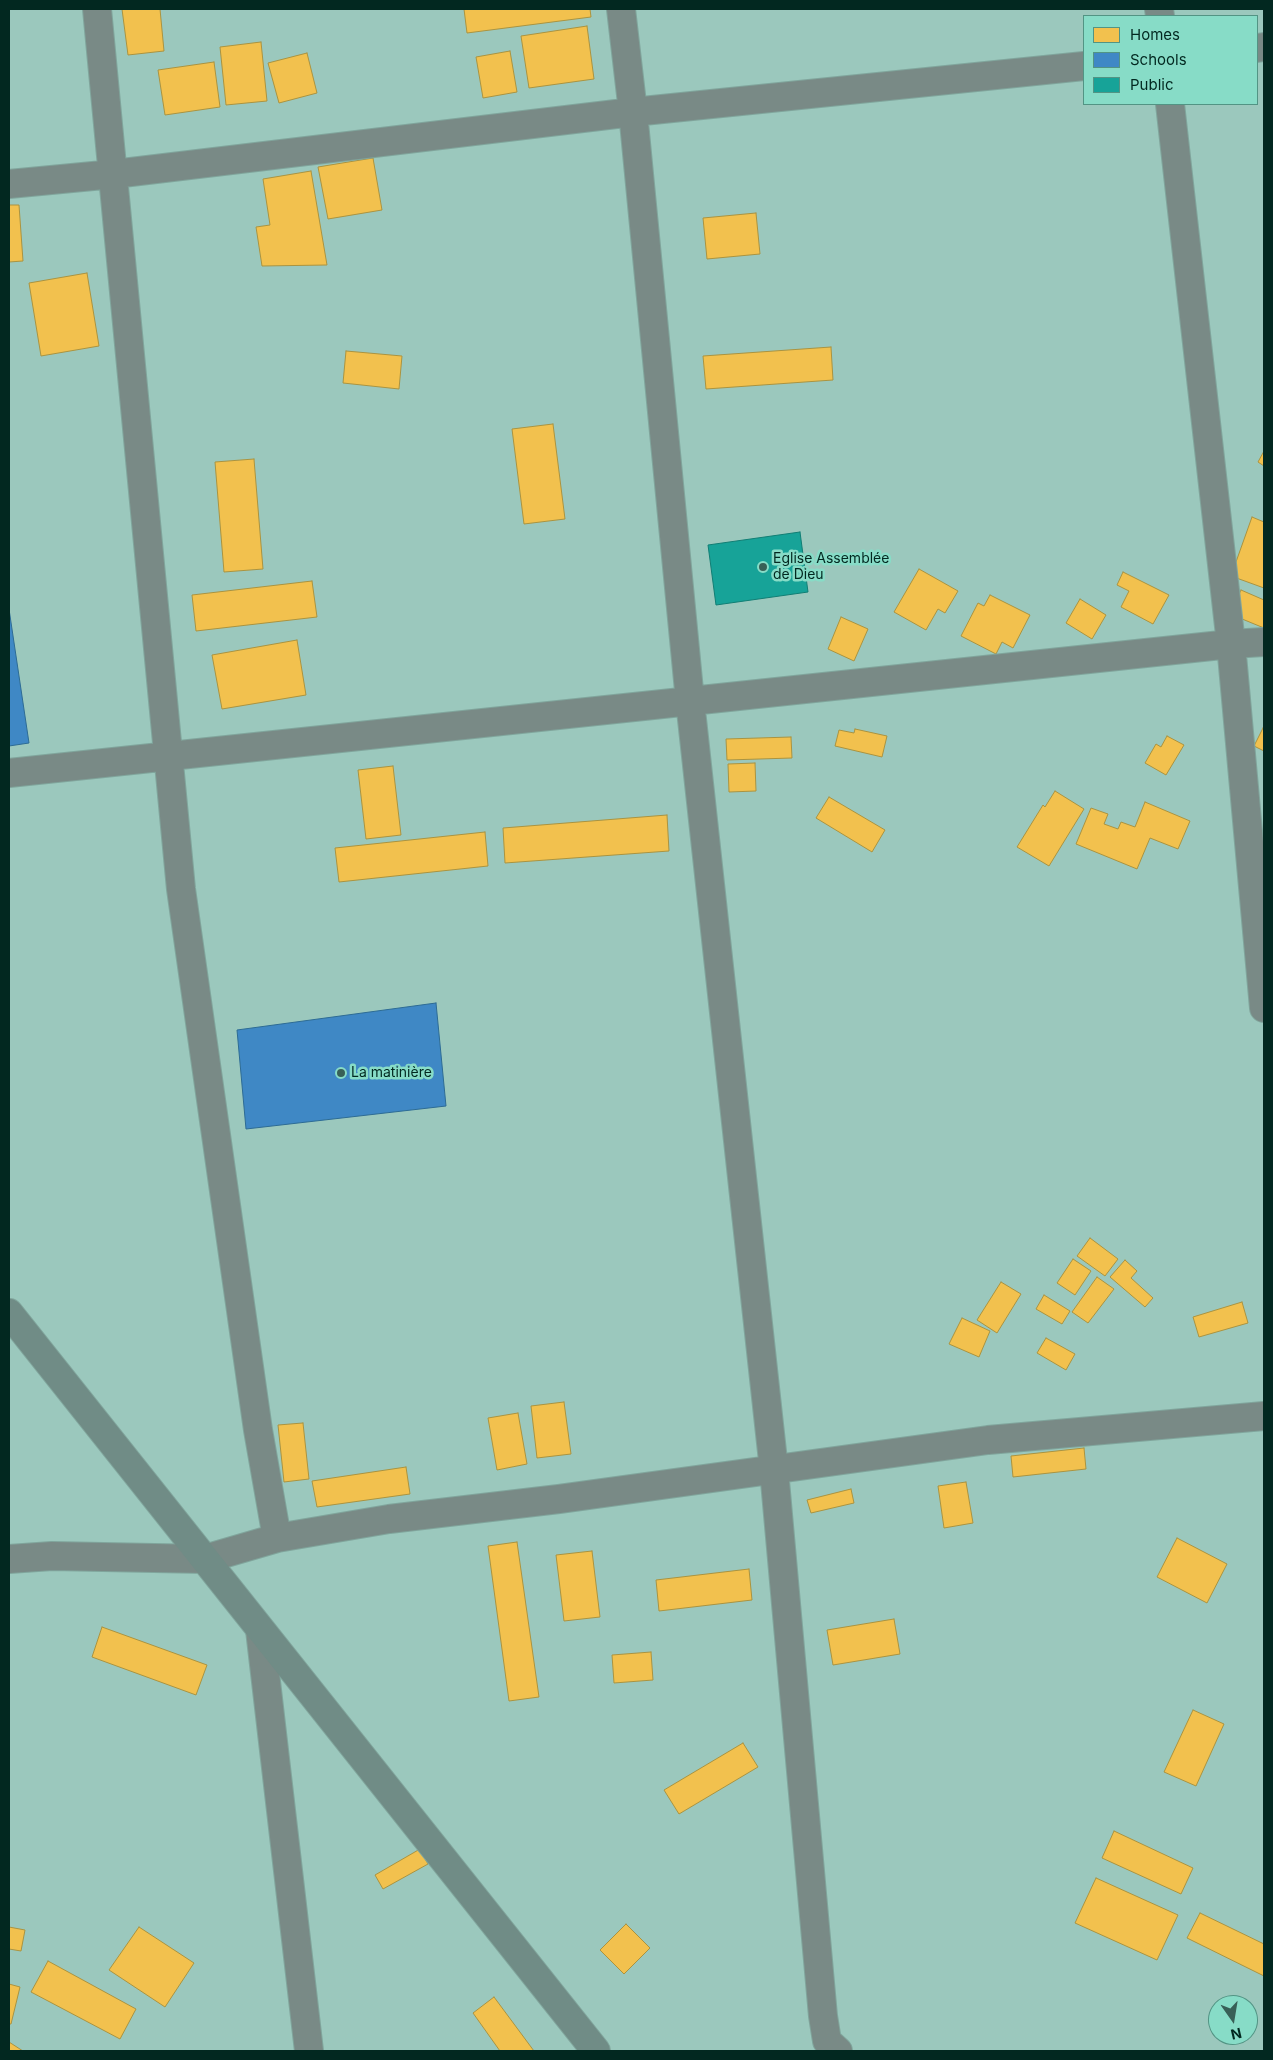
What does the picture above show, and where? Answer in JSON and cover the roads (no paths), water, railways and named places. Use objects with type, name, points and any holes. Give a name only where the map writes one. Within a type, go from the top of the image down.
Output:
[{"type":"main road","points":[[9,1313],[596,2051]]},
{"type":"street","points":[[97,9],[182,899],[258,1430],[277,1538]]},
{"type":"street","points":[[621,9],[633,112],[690,701],[774,1470],[823,2016],[827,2041],[838,2051]]},
{"type":"street","points":[[9,184],[114,174],[633,112],[1083,66]]},
{"type":"street","points":[[1170,105],[1231,644],[1264,1008]]},
{"type":"street","points":[[9,773],[1264,642]]},
{"type":"street","points":[[9,1560],[52,1556],[205,1560],[277,1538],[390,1519],[558,1499],[988,1440],[1264,1416]]},
{"type":"street","points":[[260,1630],[309,2051]]},
{"type":"place","name":"Eglise Assemblée de Dieu","points":[[763,567]]},
{"type":"place","name":"La matinière","points":[[341,1073]]}]
